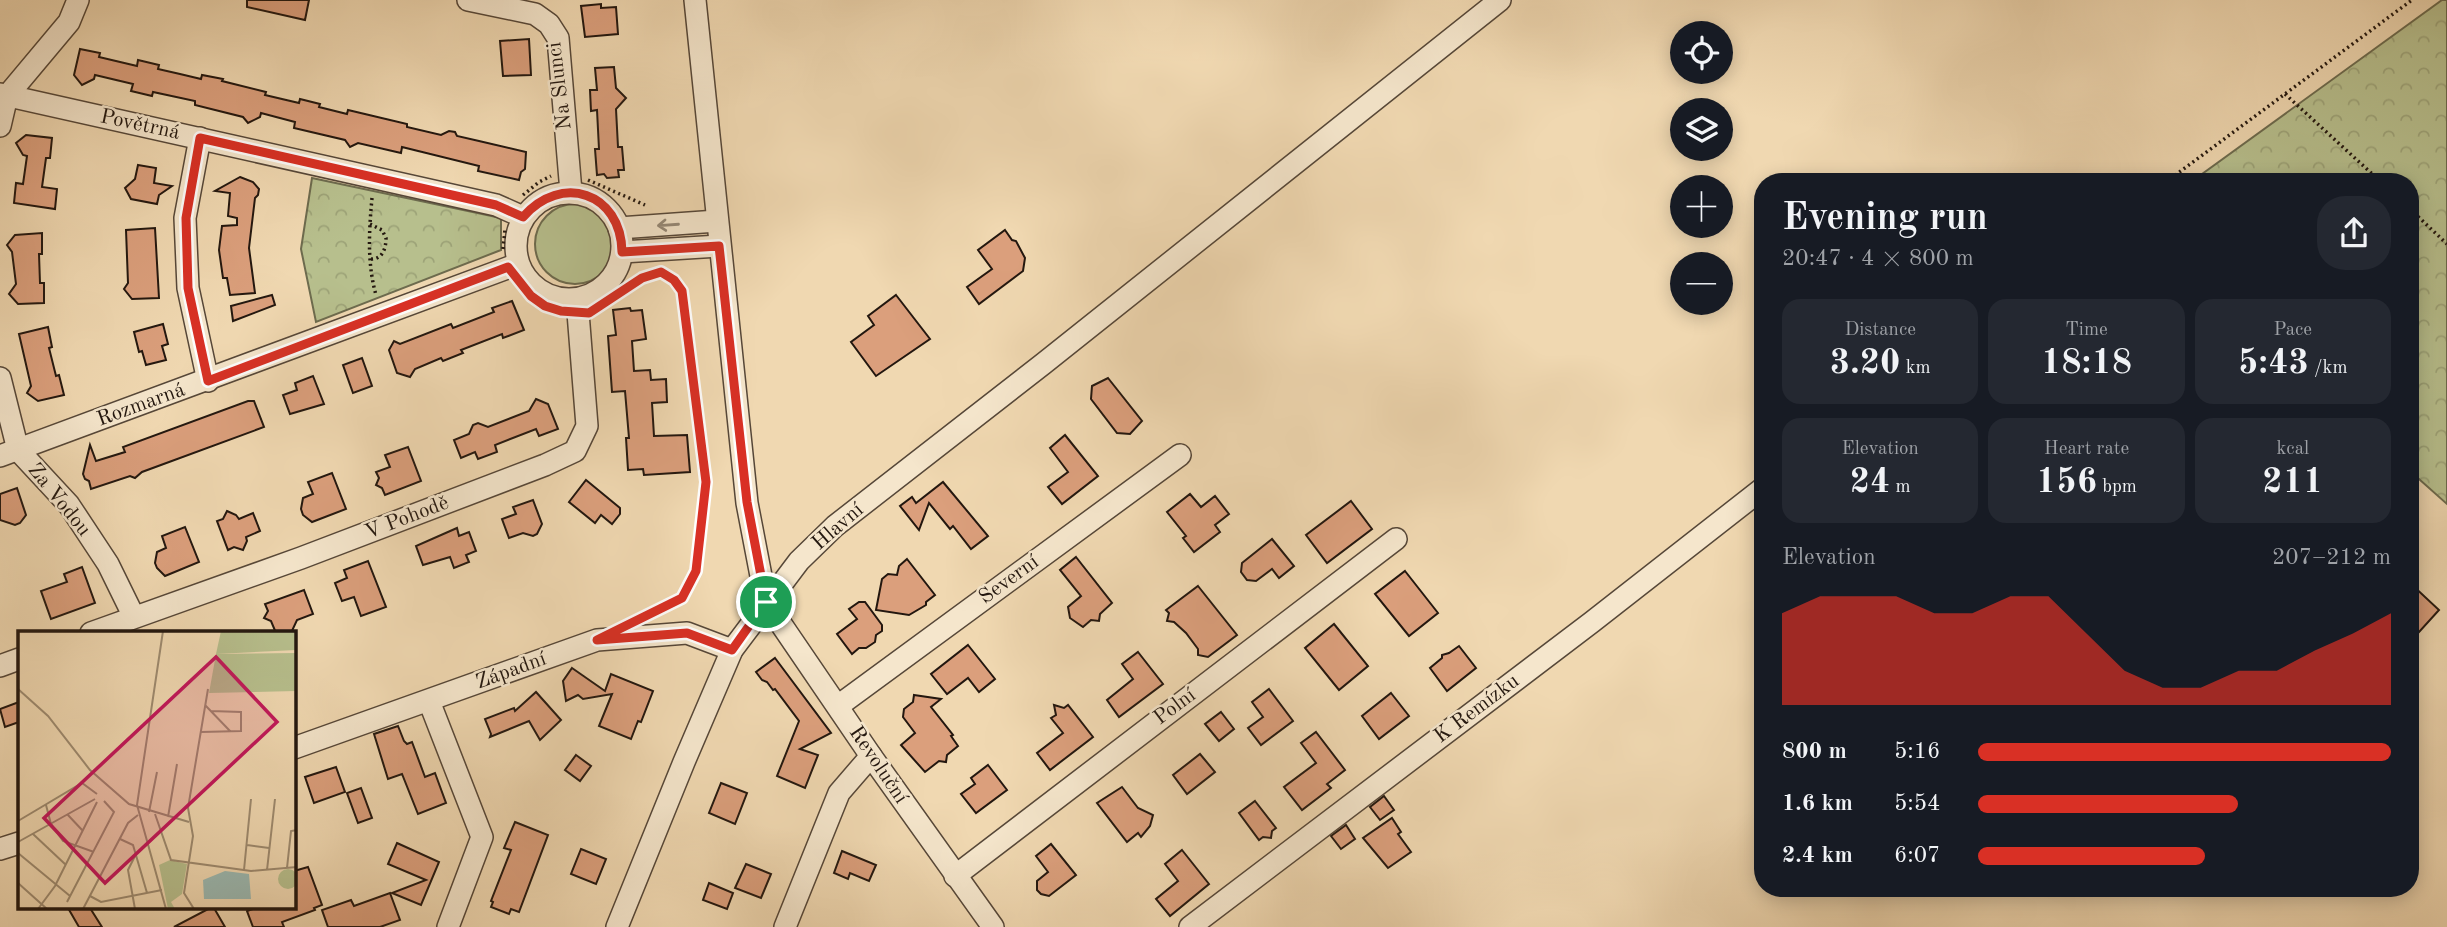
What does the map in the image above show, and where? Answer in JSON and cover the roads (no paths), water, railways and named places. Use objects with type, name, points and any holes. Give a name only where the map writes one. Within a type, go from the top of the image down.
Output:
[{"type":"street","points":[[0,126],[4,95],[69,22],[78,0]]},
{"type":"street","name":"Na Slunci","points":[[468,0],[535,14],[549,24],[558,38],[571,183]]},
{"type":"street","points":[[695,0],[747,502],[766,602]]},
{"type":"street","name":"Hlavní","points":[[617,927],[732,650],[799,561],[835,526],[1500,0]]},
{"type":"street","name":"Povětrná","points":[[4,95],[496,205],[517,215]]},
{"type":"street","points":[[200,138],[186,230],[188,288],[208,381]]},
{"type":"street","points":[[571,183],[581,193],[597,200],[611,212],[619,228],[622,252],[617,269],[607,284],[577,306],[540,291],[513,266],[517,215],[571,183]]},
{"type":"street","points":[[619,228],[717,221]]},
{"type":"street","points":[[622,252],[719,246]]},
{"type":"street","name":"Rozmarná","points":[[9,453],[513,266]]},
{"type":"street","name":"V Pohodě","points":[[96,631],[301,558],[545,465],[575,451],[587,426],[577,306]]},
{"type":"street","name":"Za Vodou","points":[[0,378],[9,453],[69,505],[108,565],[134,617]]},
{"type":"street","name":"Severní","points":[[838,706],[1180,455]]},
{"type":"street","name":"K Remízku","points":[[1190,927],[1592,622],[1754,495]]},
{"type":"street","name":"Polní","points":[[955,876],[1396,539]]},
{"type":"street","name":"Revoluční","points":[[766,602],[871,756],[993,927]]},
{"type":"street","name":"Západní","points":[[296,747],[597,640],[687,633],[732,650]]},
{"type":"street","points":[[0,666],[18,659]]},
{"type":"street","points":[[429,701],[482,837],[448,927]]},
{"type":"street","points":[[785,927],[839,793],[871,756]]},
{"type":"street","points":[[0,849],[18,843]]}]
